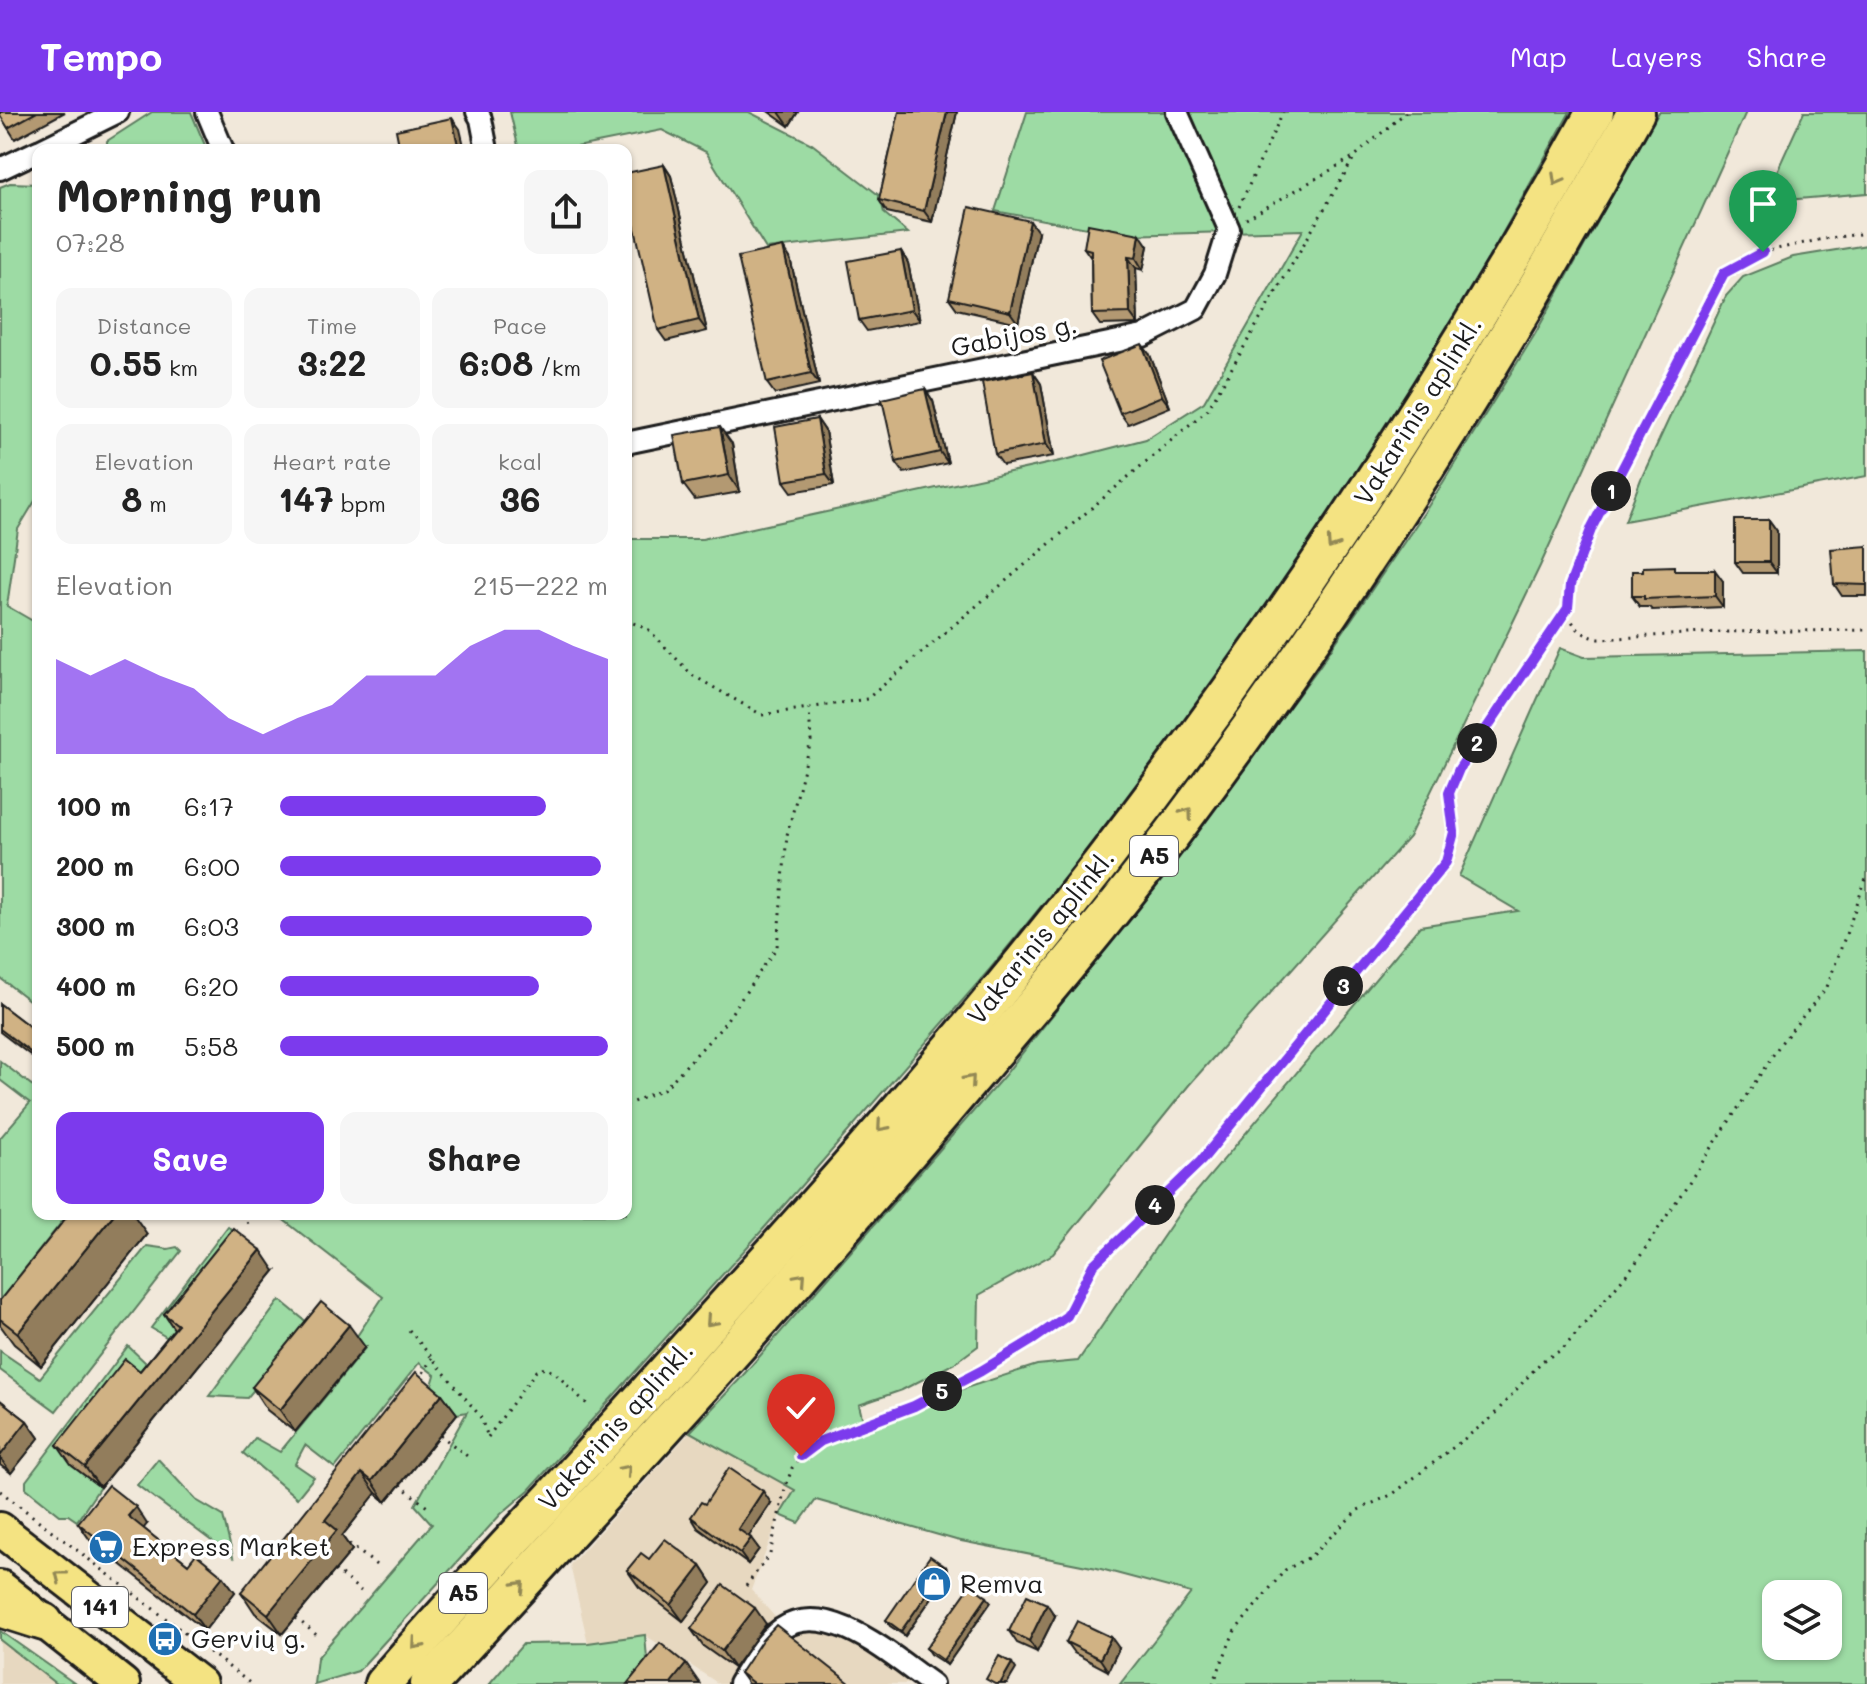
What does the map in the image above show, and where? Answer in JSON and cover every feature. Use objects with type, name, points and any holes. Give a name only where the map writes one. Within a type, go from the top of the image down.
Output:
[{"type":"highway","name":"Vakarinis aplinkl.","points":[[383,1684],[772,1254],[992,999],[1137,819],[1273,632],[1401,442],[1521,246],[1595,112]]},
{"type":"highway","name":"Vakarinis aplinkl.","points":[[429,1684],[826,1249],[1027,1014],[1176,829],[1313,639],[1442,444],[1564,243],[1636,112]]},
{"type":"highway","points":[[0,1608],[44,1622]]},
{"type":"main road","name":"141","points":[[6,1534],[200,1684]]},
{"type":"main road","name":"141","points":[[0,1587],[123,1684]]},
{"type":"street","points":[[207,112],[220,144]]},
{"type":"street","points":[[477,112],[486,144]]},
{"type":"street","points":[[1177,112],[1229,229]]},
{"type":"street","points":[[53,144],[108,114]]},
{"type":"street","points":[[2,165],[32,154]]},
{"type":"street","name":"Gabijos g.","points":[[632,442],[1143,336],[1196,309],[1215,274],[1229,229]]},
{"type":"street","points":[[739,1684],[766,1645],[784,1627],[820,1621],[845,1625],[932,1684]]},
{"type":"path","points":[[1229,229],[1283,112]]},
{"type":"path","points":[[1229,229],[1355,156],[1406,112]]},
{"type":"path","points":[[632,623],[649,630],[692,675],[762,715],[867,699],[1208,409],[1355,156]]},
{"type":"path","points":[[1867,233],[1763,252],[1724,273],[1592,527],[1570,585],[1568,608],[1576,627],[1586,637],[1600,639],[1721,632],[1867,630]]},
{"type":"path","points":[[746,1586],[770,1554],[792,1468],[801,1456],[821,1441],[914,1406],[954,1385],[1034,1339],[1067,1316],[1093,1265],[1201,1161],[1446,862],[1454,832],[1449,793],[1459,769],[1568,608]]},
{"type":"path","points":[[632,1102],[665,1088],[721,1028],[777,947],[787,835],[811,741],[809,708]]},
{"type":"path","points":[[1213,1684],[1234,1632],[1285,1570],[1310,1557],[1358,1510],[1393,1494],[1490,1419],[1542,1361],[1563,1349],[1635,1264],[1781,1043],[1827,987],[1867,876]]},
{"type":"path","points":[[247,1220],[248,1226]]},
{"type":"path","points":[[409,1330],[480,1416],[488,1437],[536,1371],[545,1368],[555,1373],[590,1407]]},
{"type":"path","points":[[423,1373],[432,1358]]},
{"type":"path","points":[[440,1435],[471,1459]]},
{"type":"path","points":[[400,1485],[431,1510]]},
{"type":"path","points":[[0,1491],[251,1684]]},
{"type":"path","points":[[340,1537],[380,1568]]},
{"type":"path","points":[[335,1570],[361,1591]]},
{"type":"path","points":[[296,1618],[319,1637]]},
{"type":"shaded area","points":[[690,1432],[795,1491],[780,1515],[751,1590],[784,1627],[820,1621],[932,1684],[719,1684],[645,1635],[588,1643],[570,1565]]},
{"type":"shaded area","points":[[0,1640],[56,1684],[0,1684]]},
{"type":"green space","points":[[152,112],[191,112],[204,144],[107,144],[107,141]]},
{"type":"green space","points":[[510,112],[749,112],[812,144],[880,196],[884,213],[908,233],[766,249],[706,152],[662,130],[592,144],[518,144]]},
{"type":"green space","points":[[1027,112],[1570,112],[1460,310],[1347,487],[1130,797],[990,969],[766,1226],[529,1490],[501,1514],[358,1671],[314,1684],[317,1658],[432,1524],[415,1505],[467,1412],[457,1414],[430,1392],[435,1375],[419,1363],[335,1468],[305,1445],[295,1464],[314,1477],[297,1498],[243,1453],[255,1438],[280,1452],[365,1348],[355,1339],[383,1297],[284,1220],[632,1220],[632,539],[702,539],[1065,460],[1146,439],[1204,402],[1303,230],[1125,235],[995,211]]},
{"type":"green space","points":[[1659,112],[1746,112],[1540,566],[1409,837],[1189,1085],[1053,1254],[979,1295],[978,1346],[955,1363],[902,1390],[859,1405],[863,1421],[1037,1365],[1078,1361],[1182,1209],[1420,926],[1518,911],[1459,876],[1560,648],[1584,657],[1867,651],[1867,1684],[1120,1684],[1191,1593],[1097,1568],[956,1540],[816,1500],[799,1523],[780,1515],[795,1490],[690,1432],[1004,1076],[1168,870],[1319,667],[1424,513],[1535,334]]},
{"type":"green space","points":[[1804,112],[1867,112],[1867,193],[1763,202]]},
{"type":"green space","points":[[10,183],[32,184],[32,506],[18,529],[7,606],[32,621],[32,1002],[0,978],[0,187]]},
{"type":"green space","points":[[1867,245],[1867,476],[1625,521],[1641,479],[1726,296],[1743,277],[1793,257]]},
{"type":"green space","points":[[0,1061],[32,1085],[32,1220],[63,1220],[0,1300],[0,1138],[30,1103],[0,1080]]},
{"type":"green space","points":[[228,1226],[247,1248],[173,1341],[151,1328]]},
{"type":"green space","points":[[147,1246],[177,1247],[181,1251],[56,1411],[0,1370],[0,1351],[40,1378]]},
{"type":"green space","points":[[280,1300],[309,1324],[247,1398],[209,1396]]},
{"type":"green space","points":[[128,1346],[146,1363],[139,1379],[72,1466],[100,1487],[77,1521],[68,1515],[60,1515],[26,1488],[26,1481]]},
{"type":"green space","points":[[158,1459],[196,1500],[223,1516],[233,1557],[137,1485]]},
{"type":"green space","points":[[0,1631],[75,1684],[56,1684],[0,1640]]},
{"type":"green space","points":[[645,1635],[649,1684],[489,1684],[523,1644],[588,1643]]},
{"type":"building","points":[[0,112],[37,112],[8,128]]},
{"type":"building","points":[[899,112],[947,112],[924,211],[879,200]]},
{"type":"building","points":[[452,118],[458,144],[399,144],[396,130]]},
{"type":"building","points":[[664,165],[699,320],[658,330],[632,215],[632,172]]},
{"type":"building","points":[[969,207],[1030,221],[1010,312],[949,298]]},
{"type":"building","points":[[1088,224],[1140,234],[1136,258],[1128,257],[1130,313],[1092,314],[1091,250],[1084,248]]},
{"type":"building","points":[[783,247],[811,373],[767,383],[738,257]]},
{"type":"building","points":[[901,251],[912,310],[859,320],[848,261]]},
{"type":"building","points":[[1142,344],[1162,396],[1120,413],[1099,361]]},
{"type":"building","points":[[1033,372],[1046,444],[995,454],[982,382]]},
{"type":"building","points":[[925,389],[940,452],[896,462],[882,399]]},
{"type":"building","points":[[817,419],[826,474],[784,481],[775,427]]},
{"type":"building","points":[[720,427],[729,475],[683,484],[674,435]]},
{"type":"building","points":[[1735,520],[1769,520],[1769,562],[1735,562]]},
{"type":"building","points":[[1867,546],[1867,585],[1834,584],[1831,549]]},
{"type":"building","points":[[1674,566],[1674,570],[1715,570],[1715,596],[1644,599],[1644,596],[1632,596],[1632,571],[1643,571],[1643,567]]},
{"type":"building","points":[[0,1004],[32,1028],[32,1053],[0,1029]]},
{"type":"building","points":[[64,1220],[109,1220],[18,1333],[0,1319],[0,1300]]},
{"type":"building","points":[[233,1228],[261,1250],[85,1467],[57,1445],[125,1359],[140,1371],[178,1325],[164,1314]]},
{"type":"building","points":[[321,1302],[349,1325],[280,1410],[252,1387]]},
{"type":"building","points":[[416,1372],[442,1394],[372,1481],[362,1473],[325,1520],[337,1530],[268,1614],[241,1592]]},
{"type":"building","points":[[0,1400],[27,1421],[0,1456]]},
{"type":"building","points":[[729,1468],[763,1491],[738,1529],[751,1538],[740,1553],[691,1517],[701,1502],[705,1504]]},
{"type":"building","points":[[108,1485],[136,1507],[128,1516],[188,1564],[196,1554],[223,1576],[193,1614],[78,1523]]},
{"type":"building","points":[[665,1539],[701,1566],[671,1605],[627,1570],[641,1553],[649,1559]]},
{"type":"building","points":[[930,1556],[946,1567],[901,1631],[886,1620]]},
{"type":"building","points":[[723,1585],[755,1608],[722,1651],[691,1629]]},
{"type":"building","points":[[971,1585],[987,1597],[943,1660],[926,1648]]},
{"type":"building","points":[[1027,1595],[1047,1604],[1029,1641],[1009,1631]]},
{"type":"building","points":[[1077,1621],[1111,1637],[1100,1659],[1066,1642]]},
{"type":"building","points":[[776,1625],[851,1684],[753,1684],[740,1673]]},
{"type":"building","points":[[660,1643],[686,1664],[670,1684],[627,1684]]},
{"type":"building","points":[[999,1656],[1012,1663],[1000,1684],[995,1684],[986,1679]]},
{"type":"place","name":"Express Market","points":[[106,1547]]},
{"type":"place","name":"Remva","points":[[934,1584]]},
{"type":"place","name":"Gervių g.","points":[[165,1639]]},
{"type":"route","points":[[801,1456],[821,1441],[914,1406],[981,1371],[1067,1316],[1093,1265],[1201,1161],[1446,862],[1454,832],[1449,793],[1459,769],[1568,608],[1570,585],[1592,527],[1724,273],[1763,252]]}]
